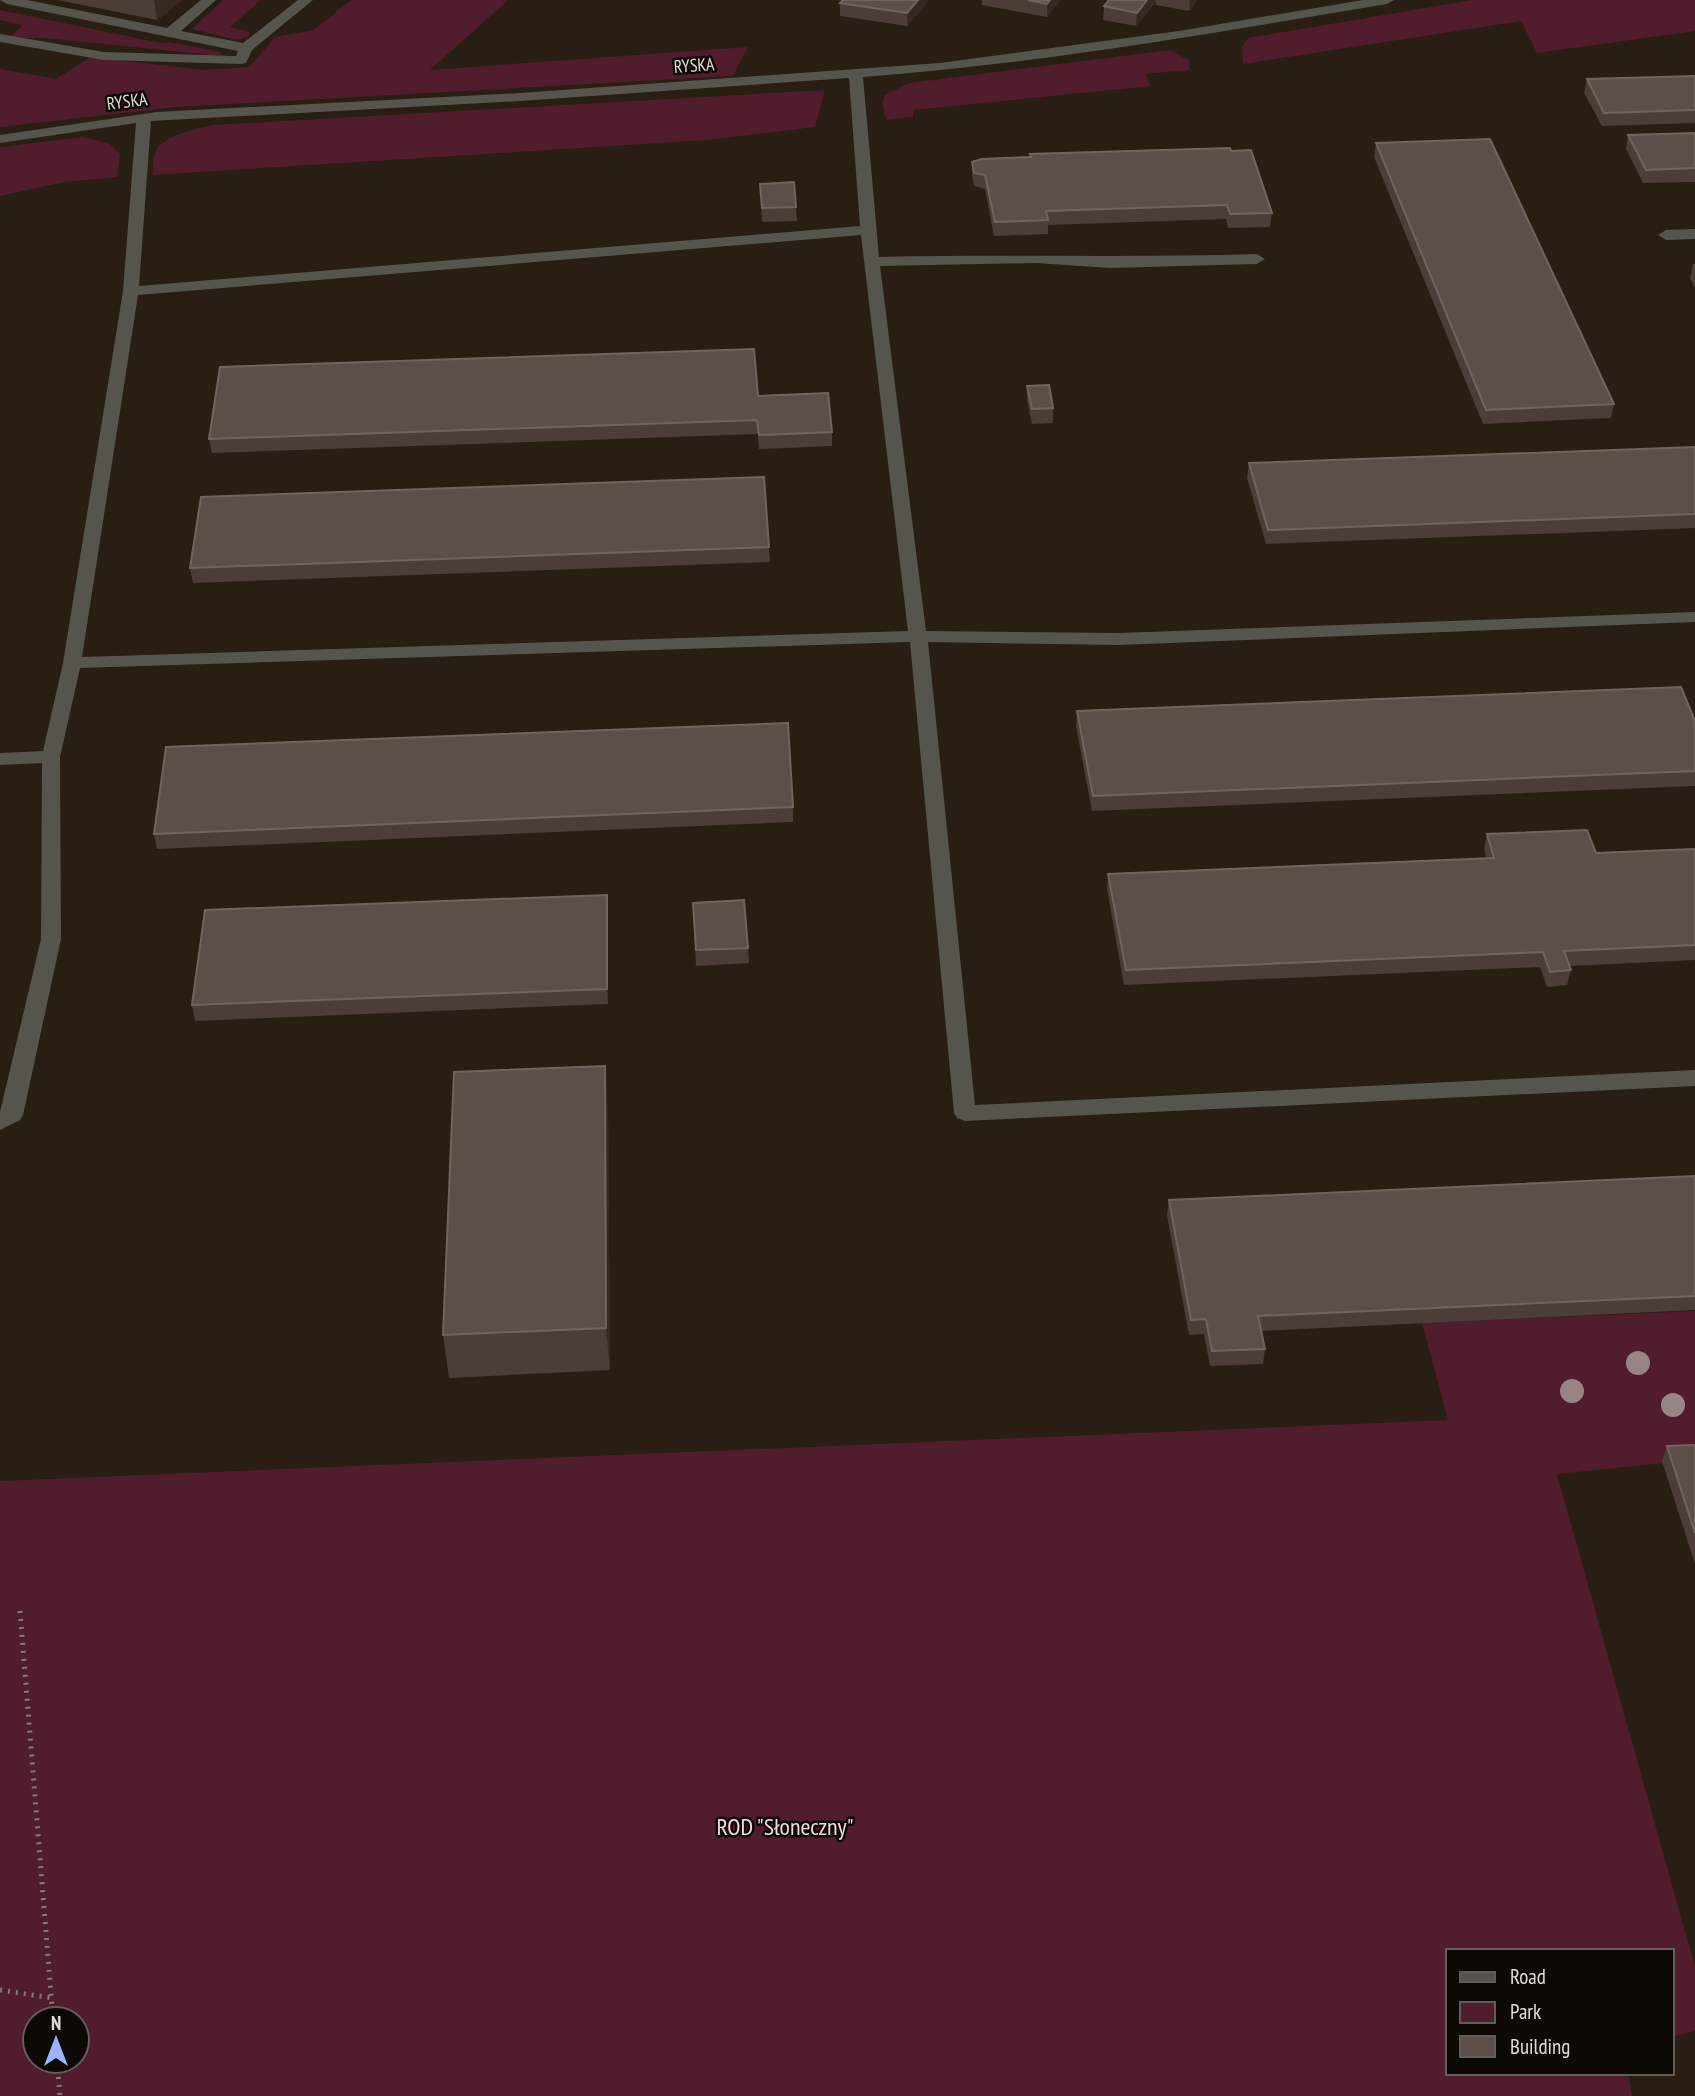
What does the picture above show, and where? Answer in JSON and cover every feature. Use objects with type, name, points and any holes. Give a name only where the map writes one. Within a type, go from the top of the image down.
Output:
[{"type":"street","points":[[8,0],[246,48]]},
{"type":"street","points":[[170,33],[209,0]]},
{"type":"street","points":[[0,38],[104,56],[188,61],[241,60],[246,48],[306,0]]},
{"type":"street","name":"RYSKA","points":[[0,139],[144,118],[520,97],[856,74],[1022,58],[1387,0]]},
{"type":"street","points":[[856,74],[868,230],[918,636],[965,1113],[1695,1079]]},
{"type":"street","points":[[0,1122],[12,1115],[51,939],[51,757],[72,663],[131,291],[144,118]]},
{"type":"street","points":[[131,291],[868,230]]},
{"type":"street","points":[[1666,235],[1695,234]]},
{"type":"street","points":[[872,262],[1036,258],[1110,263],[1257,259]]},
{"type":"street","points":[[72,663],[918,636],[1119,639],[1695,617]]},
{"type":"street","points":[[0,759],[51,757]]},
{"type":"path","points":[[20,1611],[52,2005]]},
{"type":"path","points":[[0,1990],[52,1998]]},
{"type":"path","points":[[58,2075],[60,2096]]},
{"type":"green space","points":[[223,0],[261,0],[230,27],[250,32],[248,37],[237,40],[192,29]]},
{"type":"green space","points":[[351,0],[508,0],[430,70],[748,47],[733,76],[176,107],[0,127],[0,69],[56,79],[90,57],[204,70],[250,67],[275,37],[314,30]]},
{"type":"green space","points":[[1473,0],[1695,0],[1695,31],[1537,53],[1521,21],[1243,64],[1242,47],[1248,38]]},
{"type":"green space","points":[[0,10],[161,43],[170,42],[220,52],[221,56],[46,38],[8,38],[23,25],[0,20]]},
{"type":"green space","points":[[1169,50],[1189,60],[1190,70],[1145,74],[1151,86],[913,110],[913,117],[886,120],[882,103],[885,95],[909,83]]},
{"type":"green space","points":[[825,90],[815,127],[707,140],[152,175],[155,153],[164,142],[172,137],[213,125]]},
{"type":"green space","points":[[83,137],[110,144],[120,154],[117,177],[64,182],[0,196],[0,147]]},
{"type":"green space","name":"ROD \"Słoneczny\"","points":[[1695,1311],[1695,1460],[1557,1474],[1695,1967],[1695,2031],[1674,2036],[1674,1949],[1446,1949],[1446,2075],[1628,2075],[1632,2096],[0,2096],[0,1481],[1448,1420],[1422,1323]]},
{"type":"building","points":[[843,0],[918,0],[907,13],[840,3]]},
{"type":"building","points":[[1028,0],[1050,0],[1047,4]]},
{"type":"building","points":[[1109,0],[1147,0],[1137,13],[1104,6]]},
{"type":"building","points":[[1695,76],[1695,110],[1604,113],[1587,79]]},
{"type":"building","points":[[1695,133],[1695,168],[1646,170],[1628,135]]},
{"type":"building","points":[[1490,139],[1614,404],[1486,410],[1376,143]]},
{"type":"building","points":[[1230,148],[1231,151],[1251,150],[1272,213],[1230,214],[1227,205],[1046,211],[1048,220],[995,222],[985,175],[974,173],[972,162],[982,159],[1031,157],[1030,154]]},
{"type":"building","points":[[794,182],[796,207],[762,208],[760,184]]},
{"type":"building","points":[[754,349],[758,396],[828,393],[832,432],[759,435],[757,420],[209,439],[220,367]]},
{"type":"building","points":[[1049,385],[1053,408],[1032,409],[1027,386]]},
{"type":"building","points":[[1695,447],[1695,514],[1268,530],[1249,463]]},
{"type":"building","points":[[764,477],[769,547],[190,568],[201,497]]},
{"type":"building","points":[[1681,687],[1695,721],[1695,771],[1093,796],[1077,711]]},
{"type":"building","points":[[788,723],[793,807],[154,834],[166,747]]},
{"type":"building","points":[[1587,830],[1596,853],[1695,849],[1695,945],[1564,951],[1571,970],[1550,972],[1543,952],[1126,970],[1108,874],[1494,858],[1487,834]]},
{"type":"building","points":[[607,895],[607,989],[192,1005],[205,910]]},
{"type":"building","points":[[744,900],[748,948],[696,950],[693,903]]},
{"type":"building","points":[[605,1066],[606,1328],[443,1335],[454,1072]]},
{"type":"building","points":[[1695,1176],[1695,1296],[1258,1316],[1265,1349],[1212,1351],[1206,1319],[1191,1320],[1169,1200]]},
{"type":"building","points":[[1695,1445],[1695,1533],[1667,1446]]}]
